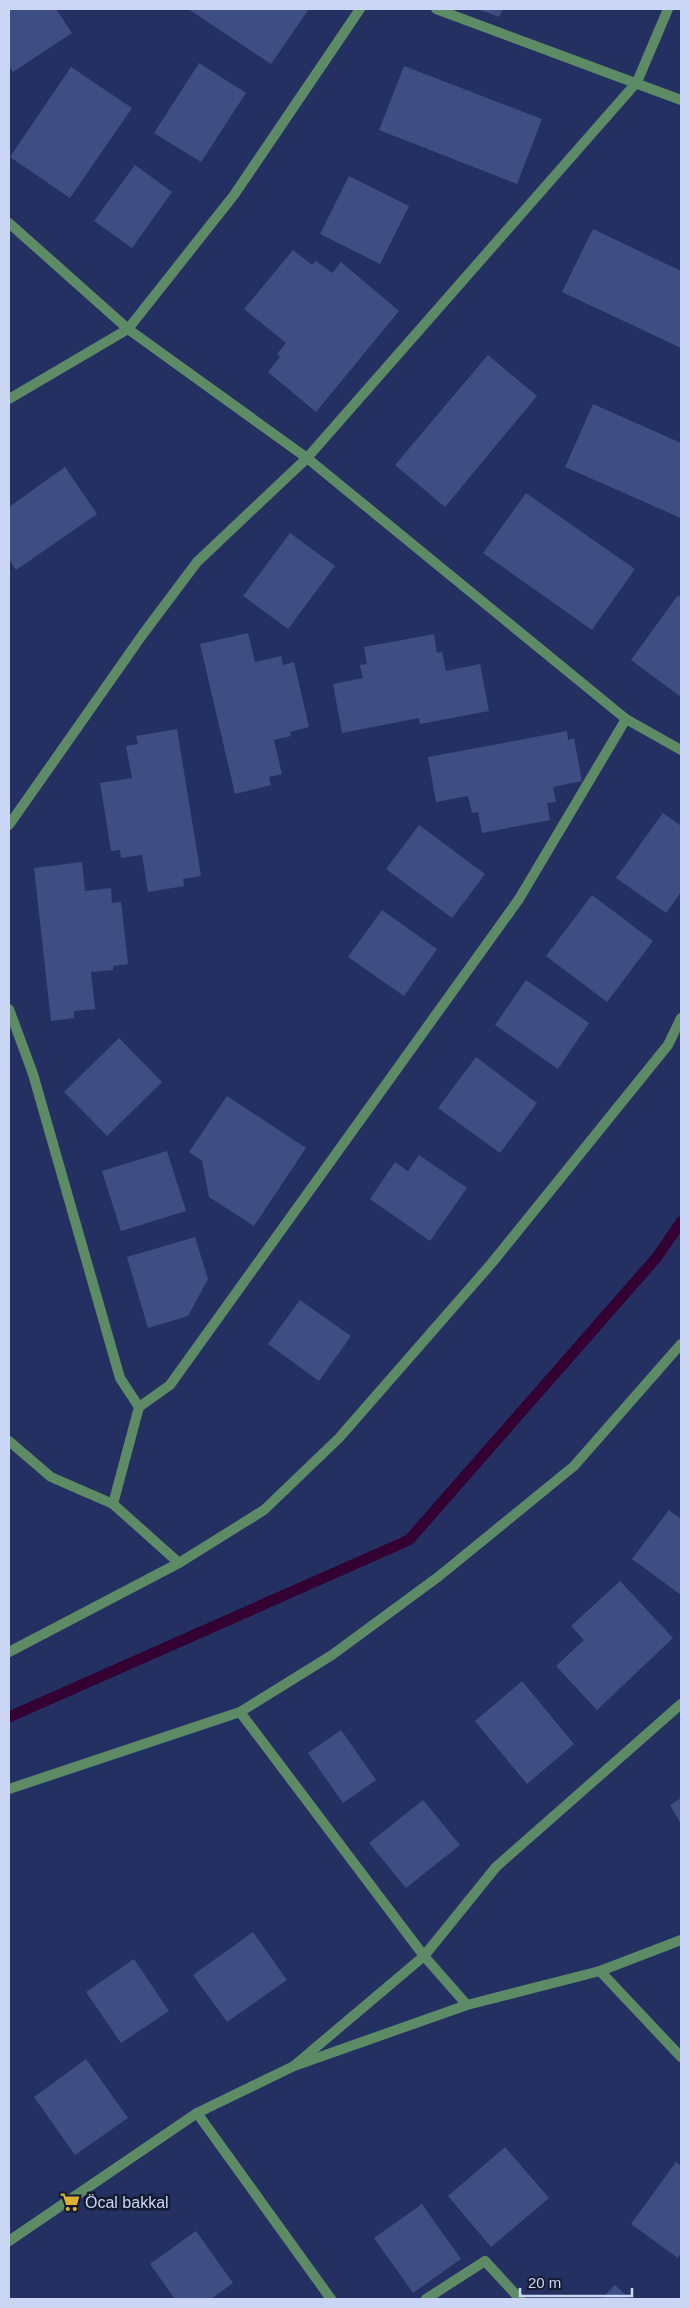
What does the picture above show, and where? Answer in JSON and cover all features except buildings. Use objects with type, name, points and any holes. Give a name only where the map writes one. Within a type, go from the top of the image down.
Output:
[{"type":"street","points":[[9,399],[128,329],[234,196],[360,9]]},
{"type":"street","points":[[436,9],[638,82],[681,100]]},
{"type":"street","points":[[9,826],[138,642],[197,562],[307,458],[638,82],[668,9]]},
{"type":"street","points":[[9,223],[128,329],[307,458],[626,719],[681,750]]},
{"type":"street","points":[[113,1504],[139,1407],[170,1385],[513,907],[626,719]]},
{"type":"street","points":[[9,1009],[33,1074],[120,1378],[139,1407]]},
{"type":"street","points":[[9,1652],[179,1563],[264,1510],[339,1438],[491,1264],[668,1045],[681,1018]]},
{"type":"street","points":[[9,1789],[240,1712],[332,1655],[423,1588],[574,1466],[681,1344]]},
{"type":"street","points":[[9,1441],[52,1476],[113,1504],[179,1563]]},
{"type":"street","points":[[294,2066],[424,1956],[496,1867],[681,1704]]},
{"type":"street","points":[[240,1712],[424,1956],[467,2005]]},
{"type":"street","points":[[9,2241],[197,2113],[294,2066],[467,2005],[600,1971],[681,1940]]},
{"type":"street","points":[[600,1971],[681,2057]]},
{"type":"street","points":[[197,2113],[331,2299]]},
{"type":"street","points":[[426,2299],[485,2261],[520,2299]]},
{"type":"waterway","points":[[9,1717],[409,1540],[657,1257],[681,1222]]},
{"type":"place","name":"Öcal bakkal","points":[[70,2202]]}]
